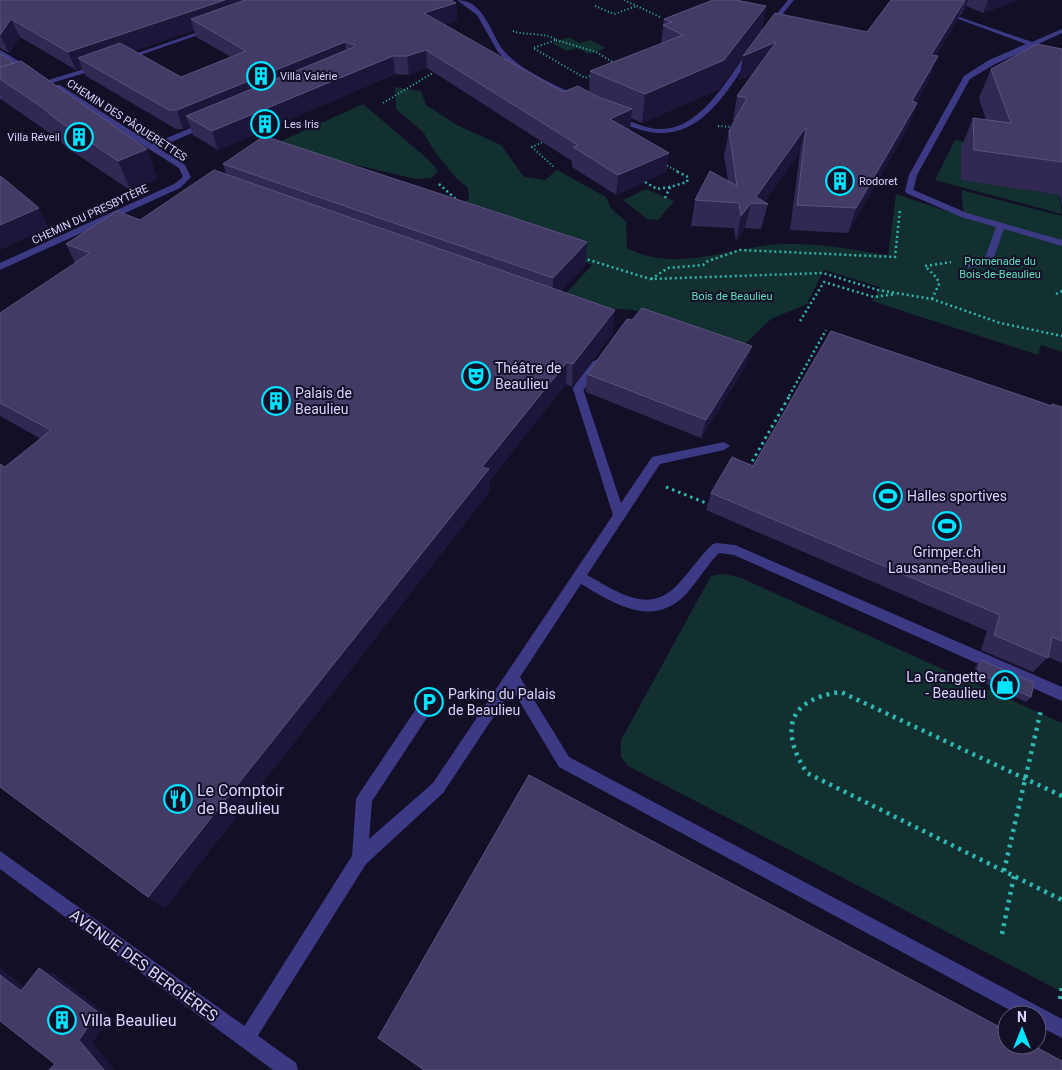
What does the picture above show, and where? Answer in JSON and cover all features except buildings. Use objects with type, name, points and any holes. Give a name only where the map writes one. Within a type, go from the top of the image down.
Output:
[{"type":"street","points":[[460,0],[473,7],[480,14],[501,52],[514,64],[586,104]]},
{"type":"street","points":[[763,36],[791,0]]},
{"type":"street","points":[[935,9],[1062,55]]},
{"type":"street","points":[[0,97],[66,78],[223,25]]},
{"type":"street","points":[[1062,31],[992,62],[967,78],[913,175],[910,191],[964,215],[1000,227],[1062,242]]},
{"type":"street","points":[[608,115],[645,129],[664,132],[688,124],[714,105],[757,43]]},
{"type":"street","name":"CHEMIN DES PÂQUERETTES","points":[[0,52],[182,167],[187,177]]},
{"type":"street","points":[[150,148],[215,121]]},
{"type":"street","name":"CHEMIN DU PRESBYTÈRE","points":[[0,267],[177,186],[187,177]]},
{"type":"street","points":[[971,266],[988,263],[1000,227]]},
{"type":"street","points":[[605,353],[578,389],[619,516]]},
{"type":"street","points":[[246,1039],[360,858],[438,788],[656,460],[724,446]]},
{"type":"street","points":[[579,577],[626,601],[641,606],[656,606],[671,599],[708,555],[717,548],[735,550],[1062,694]]},
{"type":"street","points":[[512,677],[564,762],[1018,1005]]},
{"type":"street","points":[[360,858],[364,799],[429,702]]},
{"type":"street","name":"AVENUE DES BERGIÈRES","points":[[0,859],[288,1070]]},
{"type":"street","points":[[1047,1020],[1062,1028]]},
{"type":"path","points":[[624,0],[662,18]]},
{"type":"path","points":[[595,6],[614,14],[637,6]]},
{"type":"path","points":[[492,33],[516,31],[524,35],[551,36],[556,40],[596,52],[618,65],[610,68]]},
{"type":"path","points":[[556,40],[534,48],[585,78],[602,72]]},
{"type":"path","points":[[383,103],[443,67]]},
{"type":"path","points":[[553,142],[544,141],[532,147],[555,168]]},
{"type":"path","points":[[645,182],[657,188],[670,187],[687,182],[688,177],[660,162]]},
{"type":"path","points":[[439,184],[465,206]]},
{"type":"path","points":[[665,198],[670,187]]},
{"type":"path","points":[[650,279],[668,268],[703,265],[708,261],[740,250],[895,257],[901,199],[907,198],[910,191]]},
{"type":"path","points":[[575,255],[650,279],[823,273],[878,290],[932,299],[1000,323],[1062,336]]},
{"type":"path","points":[[932,299],[939,284],[937,278],[925,266],[947,262]]},
{"type":"path","points":[[800,321],[824,282],[874,298],[899,294]]},
{"type":"path","points":[[748,468],[826,330]]},
{"type":"path","points":[[678,492],[709,505],[716,504]]},
{"type":"path","points":[[1004,871],[1046,687]]},
{"type":"path","points":[[1062,796],[841,692],[826,692],[813,696],[800,705],[793,716],[790,729],[791,744],[797,760],[807,773],[1062,900]]},
{"type":"path","points":[[1002,934],[1014,876]]},
{"type":"green space","points":[[569,37],[580,43],[590,40],[606,48],[589,54],[577,48],[567,51],[552,43]]},
{"type":"green space","name":"Bois de Beaulieu","points":[[395,87],[421,91],[426,105],[457,125],[501,145],[524,177],[545,180],[557,170],[606,197],[611,208],[626,222],[627,248],[646,256],[685,259],[785,244],[824,246],[888,255],[896,194],[964,217],[961,190],[1062,216],[1062,352],[1041,345],[1038,355],[872,301],[880,287],[824,270],[807,304],[771,319],[742,347],[659,317],[633,310],[556,304],[592,265],[418,206],[459,206],[469,199],[468,188],[456,178],[435,152],[423,132],[396,109]]},
{"type":"green space","points":[[363,104],[429,160],[438,171],[431,178],[416,179],[293,150],[279,142]]},
{"type":"green space","points":[[955,140],[984,145],[1057,172],[1062,214],[935,180]]},
{"type":"green space","points":[[646,189],[674,201],[658,220],[647,219],[623,200]]},
{"type":"green space","points":[[723,574],[739,577],[1062,723],[1062,992],[628,766],[621,757],[621,740],[711,576]]},
{"type":"place","name":"Villa Valérie","points":[[261,76]]},
{"type":"place","name":"Les Iris","points":[[265,124]]},
{"type":"place","name":"Villa Réveil","points":[[79,137]]},
{"type":"place","name":"Rodoret","points":[[840,181]]},
{"type":"place","name":"Théâtre de Beaulieu","points":[[476,376]]},
{"type":"place","name":"Palais de Beaulieu","points":[[276,401]]},
{"type":"place","name":"Halles sportives","points":[[888,496]]},
{"type":"place","name":"Grimper.ch Lausanne-Beaulieu","points":[[947,526]]},
{"type":"place","name":"La Grangette - Beaulieu","points":[[1005,685]]},
{"type":"place","name":"Parking du Palais de Beaulieu","points":[[429,702]]},
{"type":"place","name":"Le Comptoir de Beaulieu","points":[[178,799]]},
{"type":"place","name":"Villa Beaulieu","points":[[62,1020]]},
{"type":"park label","name":"Promenade du Bois-de-Beaulieu","points":[[1000,267]]}]
